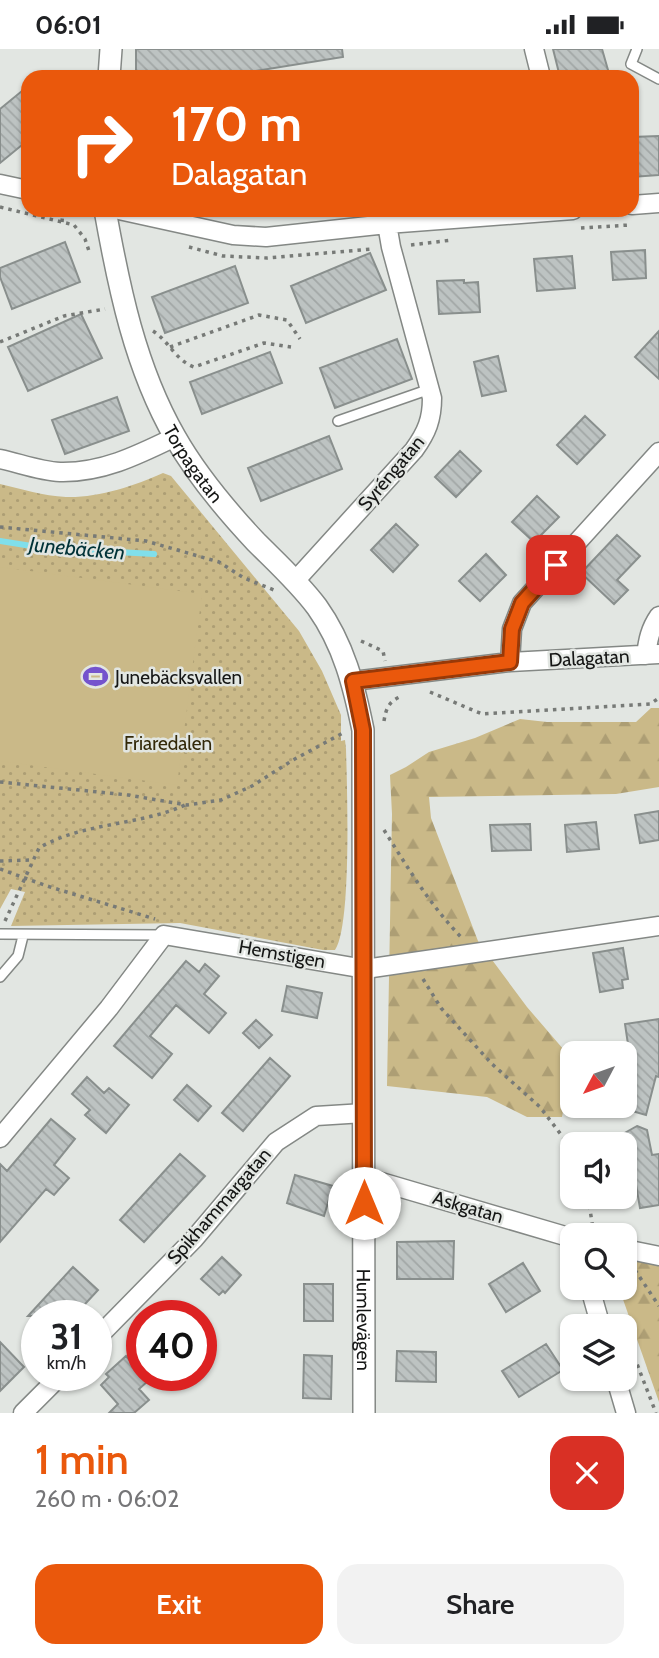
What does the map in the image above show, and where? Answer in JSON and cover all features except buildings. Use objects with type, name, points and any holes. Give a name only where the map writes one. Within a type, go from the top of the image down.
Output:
[{"type":"street","points":[[110,70],[111,49]]},
{"type":"street","points":[[534,49],[539,70]]},
{"type":"street","points":[[0,184],[21,188]]},
{"type":"street","points":[[639,204],[659,203]]},
{"type":"street","name":"Torpagatan","points":[[105,217],[124,305],[138,353],[175,437],[226,509],[301,587],[318,609],[342,650],[353,681]]},
{"type":"street","points":[[151,217],[233,235],[255,236],[480,217]]},
{"type":"street","name":"Syréngatan","points":[[301,587],[424,436],[432,419],[430,389],[387,224]]},
{"type":"street","points":[[0,459],[57,472],[92,470],[130,459],[175,437]]},
{"type":"street","points":[[510,662],[512,629],[522,603],[659,451]]},
{"type":"street","points":[[653,655],[648,638],[659,616]]},
{"type":"street","name":"Dalagatan","points":[[353,681],[510,662],[653,655]]},
{"type":"street","name":"Humlevägen","points":[[353,681],[363,730],[364,1413]]},
{"type":"street","name":"Hemstigen","points":[[164,935],[365,969],[659,926]]},
{"type":"street","points":[[0,1138],[110,1008],[164,935]]},
{"type":"street","name":"Spikhammargatan","points":[[112,1323],[194,1239],[276,1142],[316,1116],[364,1113]]},
{"type":"street","name":"Askgatan","points":[[364,1177],[560,1234]]},
{"type":"street","points":[[637,1257],[659,1256]]},
{"type":"street","points":[[23,1413],[45,1391]]},
{"type":"street","points":[[620,1391],[626,1413]]},
{"type":"lane","points":[[637,49],[631,64],[659,79]]},
{"type":"lane","points":[[338,421],[430,389]]},
{"type":"lane","points":[[0,932],[23,936],[164,935]]},
{"type":"lane","points":[[0,977],[18,956],[23,936]]},
{"type":"path","points":[[0,207],[21,212]]},
{"type":"path","points":[[41,217],[74,225],[85,239],[93,261]]},
{"type":"path","points":[[62,217],[62,222]]},
{"type":"path","points":[[0,342],[64,316],[124,305]]},
{"type":"path","points":[[170,347],[259,315],[287,320],[300,339]]},
{"type":"path","points":[[153,340],[148,328],[160,335],[183,363],[194,367],[264,343],[291,347]]},
{"type":"path","points":[[0,527],[146,541],[219,562],[244,578],[290,597],[301,587]]},
{"type":"path","points":[[356,633],[361,642],[383,651],[388,676]]},
{"type":"path","points":[[427,691],[482,714],[650,704],[659,698]]},
{"type":"path","points":[[383,728],[385,709],[394,699],[410,692]]},
{"type":"path","points":[[0,782],[187,804],[221,800],[252,786],[347,731],[347,744]]},
{"type":"path","points":[[0,932],[39,848],[53,839],[69,834],[163,815],[187,804]]},
{"type":"path","points":[[383,827],[442,917],[462,938],[483,951]]},
{"type":"path","points":[[0,861],[32,860]]},
{"type":"path","points":[[0,869],[158,919],[164,935]]},
{"type":"path","points":[[413,962],[440,1008],[492,1064],[540,1107],[560,1133]]},
{"type":"path","points":[[637,1271],[659,1306]]},
{"type":"path","points":[[637,1364],[656,1413]]},
{"type":"green space","name":"Friaredalen","points":[[163,473],[171,476],[299,631],[322,671],[341,715],[341,741],[345,740],[346,749],[347,854],[344,913],[335,950],[180,923],[11,926],[25,892],[11,889],[0,909],[0,484],[49,495],[78,497],[116,490]]},
{"type":"green space","name":"Junebäcksvallen","points":[[0,567],[202,594],[177,785],[0,761]]},
{"type":"green space","points":[[651,708],[659,708],[659,787],[616,794],[429,797],[431,818],[478,941],[527,1007],[560,1045],[560,1117],[527,1117],[487,1097],[387,1086],[392,814],[390,775],[429,752],[475,738],[520,719],[547,722],[636,722]]},
{"type":"green space","points":[[637,1262],[659,1266],[659,1402],[637,1339],[637,1314],[628,1314],[623,1300],[637,1300]]},
{"type":"waterway","name":"Junebäcken","points":[[0,541],[44,548],[154,554]]},
{"type":"place","name":"Junebäcksvallen","points":[[95,677]]},
{"type":"route","points":[[364,1203],[363,730],[353,681],[510,662],[512,629],[522,603],[556,565]]}]
